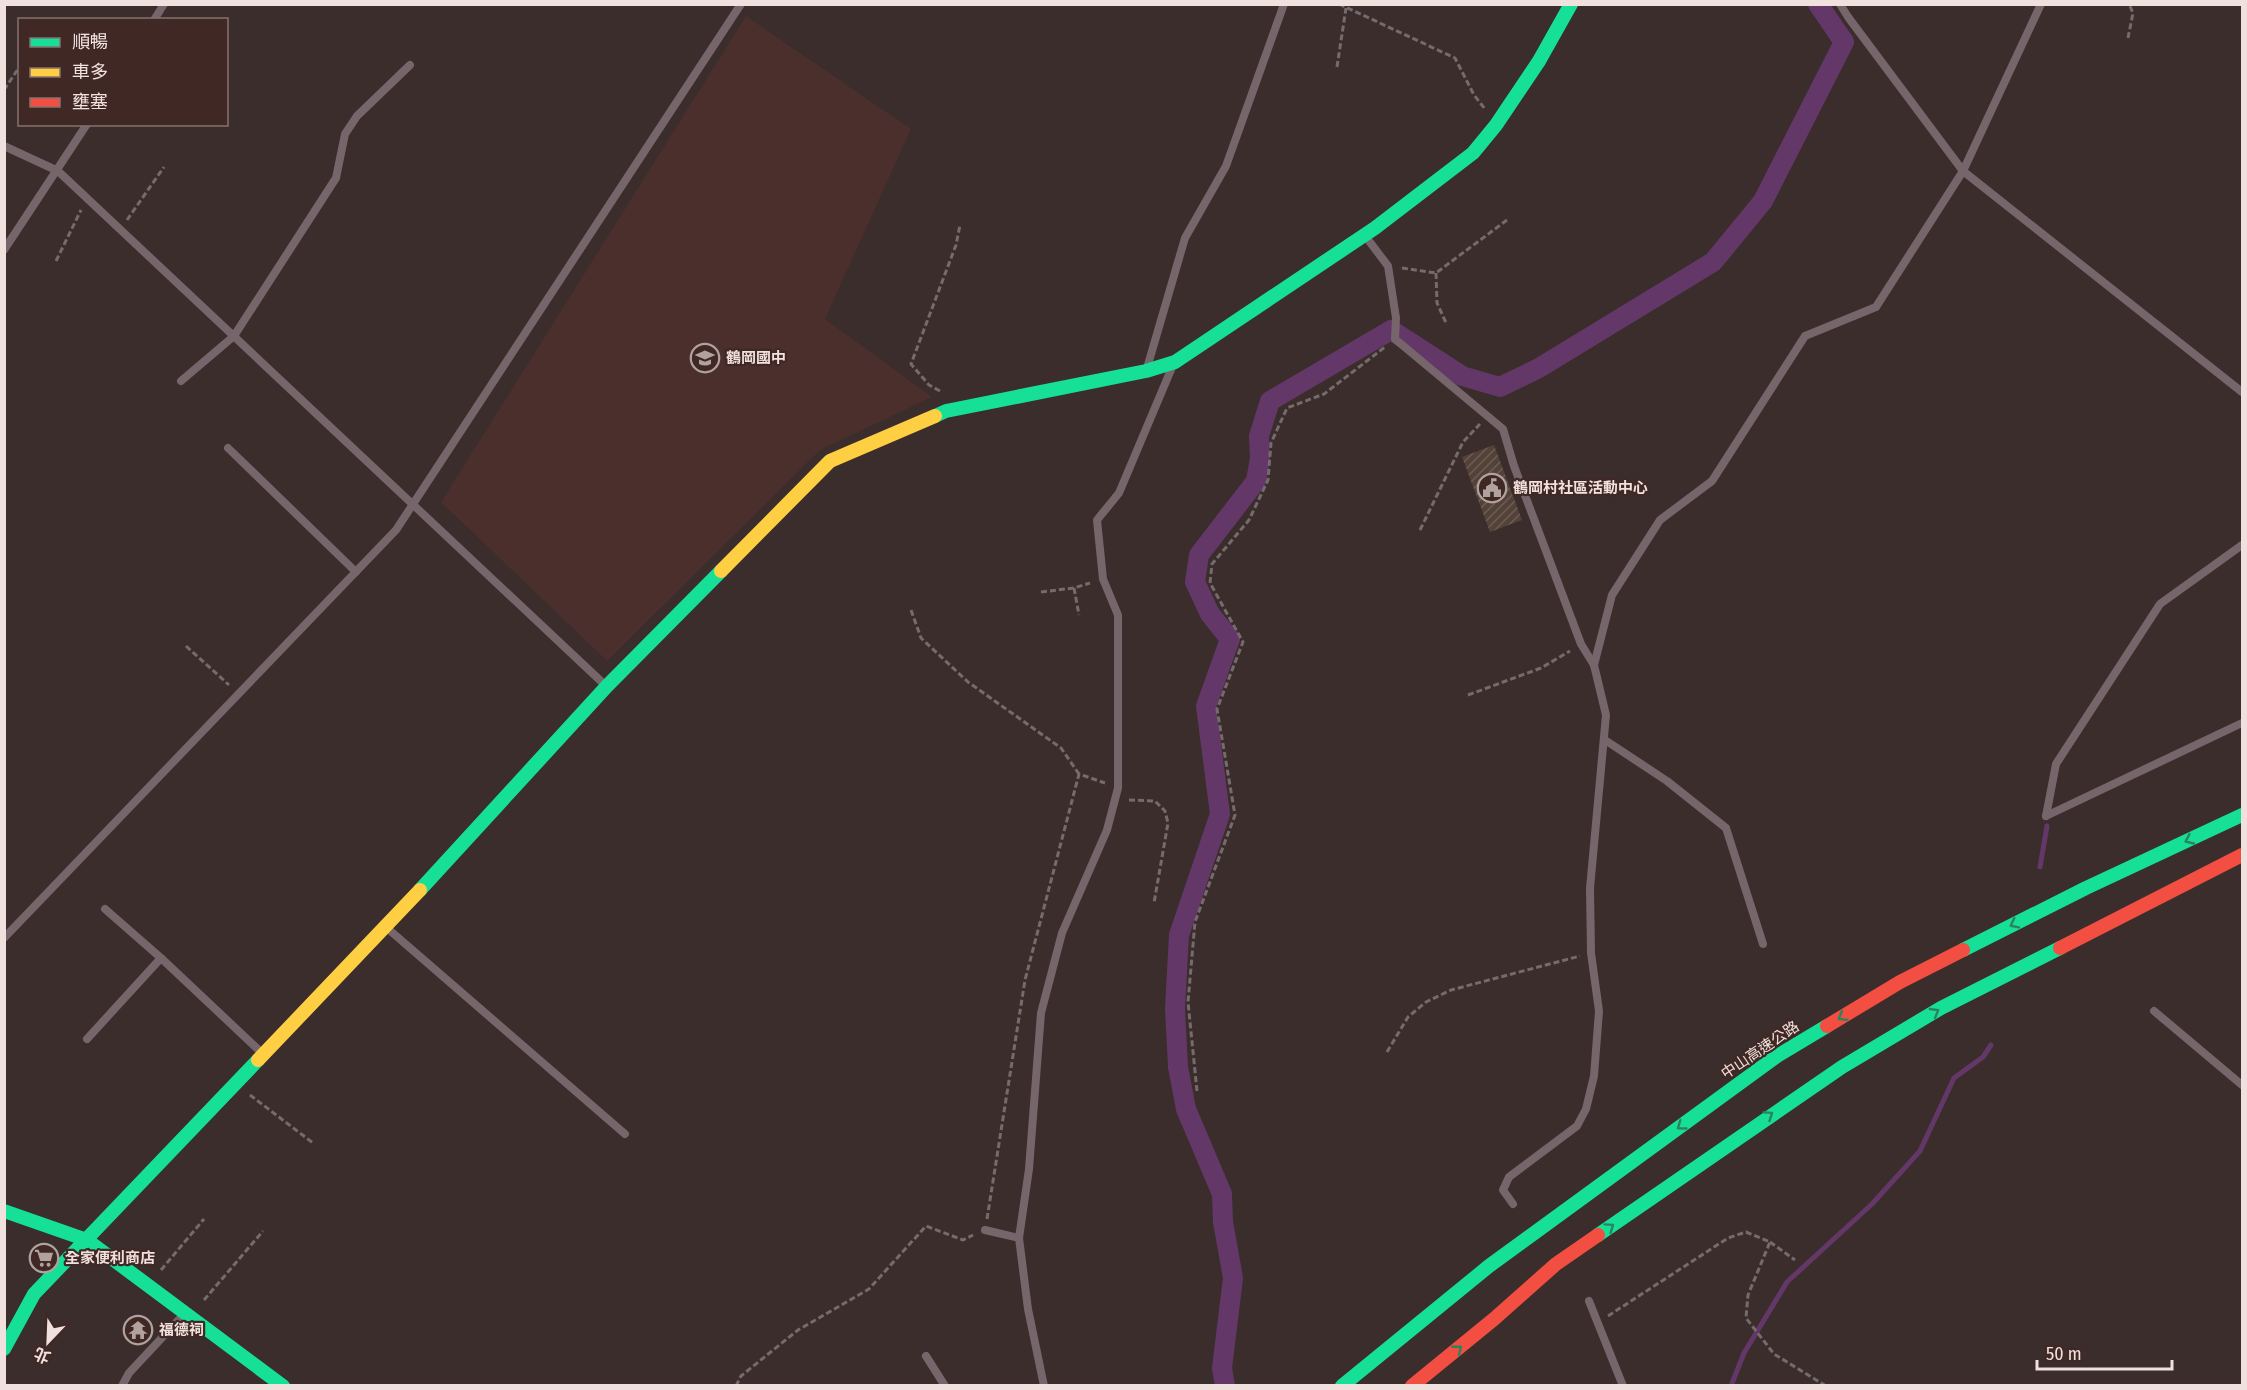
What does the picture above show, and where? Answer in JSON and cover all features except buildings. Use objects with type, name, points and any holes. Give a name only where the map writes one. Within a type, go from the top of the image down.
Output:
[{"type":"main road","points":[[4,1349],[34,1294],[386,927],[607,687],[830,461],[946,411],[1146,371],[1175,362],[1365,235],[1473,153],[1496,125],[1539,61],[1571,4]]},
{"type":"main road","name":"中山高速公路","points":[[1342,1386],[1489,1266],[1777,1056],[1900,982],[2086,888],[2242,815]]},
{"type":"main road","points":[[1412,1386],[1557,1264],[1842,1067],[1941,1008],[2242,855]]},
{"type":"main road","points":[[4,1211],[87,1240],[283,1386]]},
{"type":"lane","points":[[155,18],[164,4]]},
{"type":"lane","points":[[4,938],[396,530],[741,4]]},
{"type":"lane","points":[[1146,371],[1185,238],[1226,166],[1284,4]]},
{"type":"lane","points":[[1840,4],[1963,171],[2242,392]]},
{"type":"lane","points":[[1594,665],[1612,595],[1660,520],[1712,481],[1804,336],[1876,308],[1963,171],[2041,4]]},
{"type":"lane","points":[[181,381],[234,336],[336,178],[345,134],[357,116],[410,65]]},
{"type":"lane","points":[[4,250],[86,126]]},
{"type":"lane","points":[[4,146],[58,171],[607,687]]},
{"type":"lane","points":[[1365,235],[1388,266],[1396,318],[1395,339],[1503,429],[1514,466],[1581,644],[1594,665],[1606,715],[1590,888],[1591,953],[1599,1011],[1594,1076],[1586,1109],[1577,1126],[1509,1177],[1503,1190],[1513,1204]]},
{"type":"lane","points":[[1044,1386],[1028,1310],[1019,1239],[1029,1169],[1041,1013],[1062,933],[1107,830],[1118,788],[1118,615],[1103,579],[1097,520],[1119,493],[1175,362]]},
{"type":"lane","points":[[228,448],[356,572]]},
{"type":"lane","points":[[2242,545],[2160,604],[2056,764],[2046,816],[2242,723]]},
{"type":"lane","points":[[1605,740],[1667,781],[1726,828],[1762,944]]},
{"type":"lane","points":[[105,909],[263,1054]]},
{"type":"lane","points":[[386,927],[625,1134]]},
{"type":"lane","points":[[87,1039],[161,958]]},
{"type":"lane","points":[[2154,1011],[2242,1085]]},
{"type":"lane","points":[[985,1230],[1019,1239]]},
{"type":"lane","points":[[1589,1301],[1623,1386]]},
{"type":"lane","points":[[122,1386],[129,1373],[189,1314]]},
{"type":"lane","points":[[926,1356],[945,1386]]},
{"type":"path","points":[[1339,4],[1455,58],[1474,95],[1496,125]]},
{"type":"path","points":[[2128,38],[2133,13],[2129,4]]},
{"type":"path","points":[[1337,67],[1346,8]]},
{"type":"path","points":[[4,90],[18,69]]},
{"type":"path","points":[[120,230],[164,167]]},
{"type":"path","points":[[56,261],[87,198]]},
{"type":"path","points":[[1388,266],[1436,273],[1507,220]]},
{"type":"path","points":[[946,411],[945,394],[928,385],[910,364],[956,245],[960,225]]},
{"type":"path","points":[[1436,273],[1437,303],[1447,326]]},
{"type":"path","points":[[1197,1092],[1188,1002],[1195,922],[1235,815],[1217,709],[1243,642],[1210,583],[1212,564],[1249,520],[1268,480],[1271,443],[1287,408],[1324,394],[1395,339]]},
{"type":"path","points":[[1420,530],[1463,442],[1488,417]]},
{"type":"path","points":[[1041,592],[1074,588],[1103,579]]},
{"type":"path","points":[[1074,588],[1079,615]]},
{"type":"path","points":[[912,610],[921,638],[968,681],[1061,748],[1079,774],[1118,788]]},
{"type":"path","points":[[1468,695],[1541,668],[1581,644]]},
{"type":"path","points":[[186,646],[239,694]]},
{"type":"path","points":[[736,1386],[741,1376],[798,1330],[869,1289],[926,1226],[963,1240],[985,1230],[1025,980],[1079,774]]},
{"type":"path","points":[[1115,800],[1155,801],[1165,811],[1168,823],[1154,903]]},
{"type":"path","points":[[1387,1052],[1408,1017],[1426,1002],[1451,990],[1591,953]]},
{"type":"path","points":[[235,1084],[313,1143]]},
{"type":"path","points":[[149,1285],[204,1219]]},
{"type":"path","points":[[189,1314],[262,1231]]},
{"type":"path","points":[[1598,1323],[1728,1238],[1746,1232],[1770,1242],[1795,1260]]},
{"type":"path","points":[[1770,1242],[1748,1295],[1746,1318],[1774,1354],[1826,1386]]},
{"type":"shaded area","name":"鶴岡國中","points":[[746,16],[911,129],[825,319],[932,397],[820,450],[607,661],[441,502]]},
{"type":"waterway","points":[[1225,1386],[1222,1368],[1233,1278],[1223,1222],[1222,1194],[1186,1109],[1178,1067],[1175,1009],[1179,935],[1220,814],[1206,706],[1230,639],[1210,614],[1195,582],[1199,555],[1256,481],[1260,458],[1259,436],[1270,401],[1391,330],[1462,376],[1500,387],[1539,368],[1713,262],[1763,201],[1844,42],[1818,4]]},
{"type":"waterway","points":[[2040,867],[2047,826]]},
{"type":"waterway","points":[[1731,1386],[1744,1353],[1787,1282],[1872,1204],[1920,1151],[1954,1078],[1983,1057],[1991,1045]]},
{"type":"traffic: fast","points":[[935,416],[946,411],[1146,371],[1175,362],[1375,228],[1473,153],[1496,125],[1539,61],[1571,4]]},
{"type":"traffic: fast","points":[[420,890],[607,686],[721,571]]},
{"type":"traffic: fast","points":[[1963,950],[2086,888],[2242,815]]},
{"type":"traffic: fast","points":[[1598,1235],[1842,1067],[1941,1008],[2060,948]]},
{"type":"traffic: fast","points":[[1342,1386],[1489,1266],[1777,1056],[1827,1026]]},
{"type":"traffic: fast","points":[[4,1349],[34,1294],[258,1060]]},
{"type":"traffic: fast","points":[[4,1211],[87,1240],[283,1386]]},
{"type":"traffic: slow","points":[[721,571],[830,461],[935,416]]},
{"type":"traffic: slow","points":[[258,1060],[420,890]]},
{"type":"traffic: jam","points":[[2060,948],[2242,855]]},
{"type":"traffic: jam","points":[[1827,1026],[1900,982],[1963,950]]},
{"type":"traffic: jam","points":[[1412,1386],[1494,1319],[1556,1264],[1598,1235]]},
{"type":"place","name":"鶴岡國中","points":[[705,358]]},
{"type":"place","name":"鶴岡村社區活動中心","points":[[1492,488]]},
{"type":"place","name":"全家便利商店","points":[[44,1258]]},
{"type":"place","name":"福德祠","points":[[138,1330]]}]
